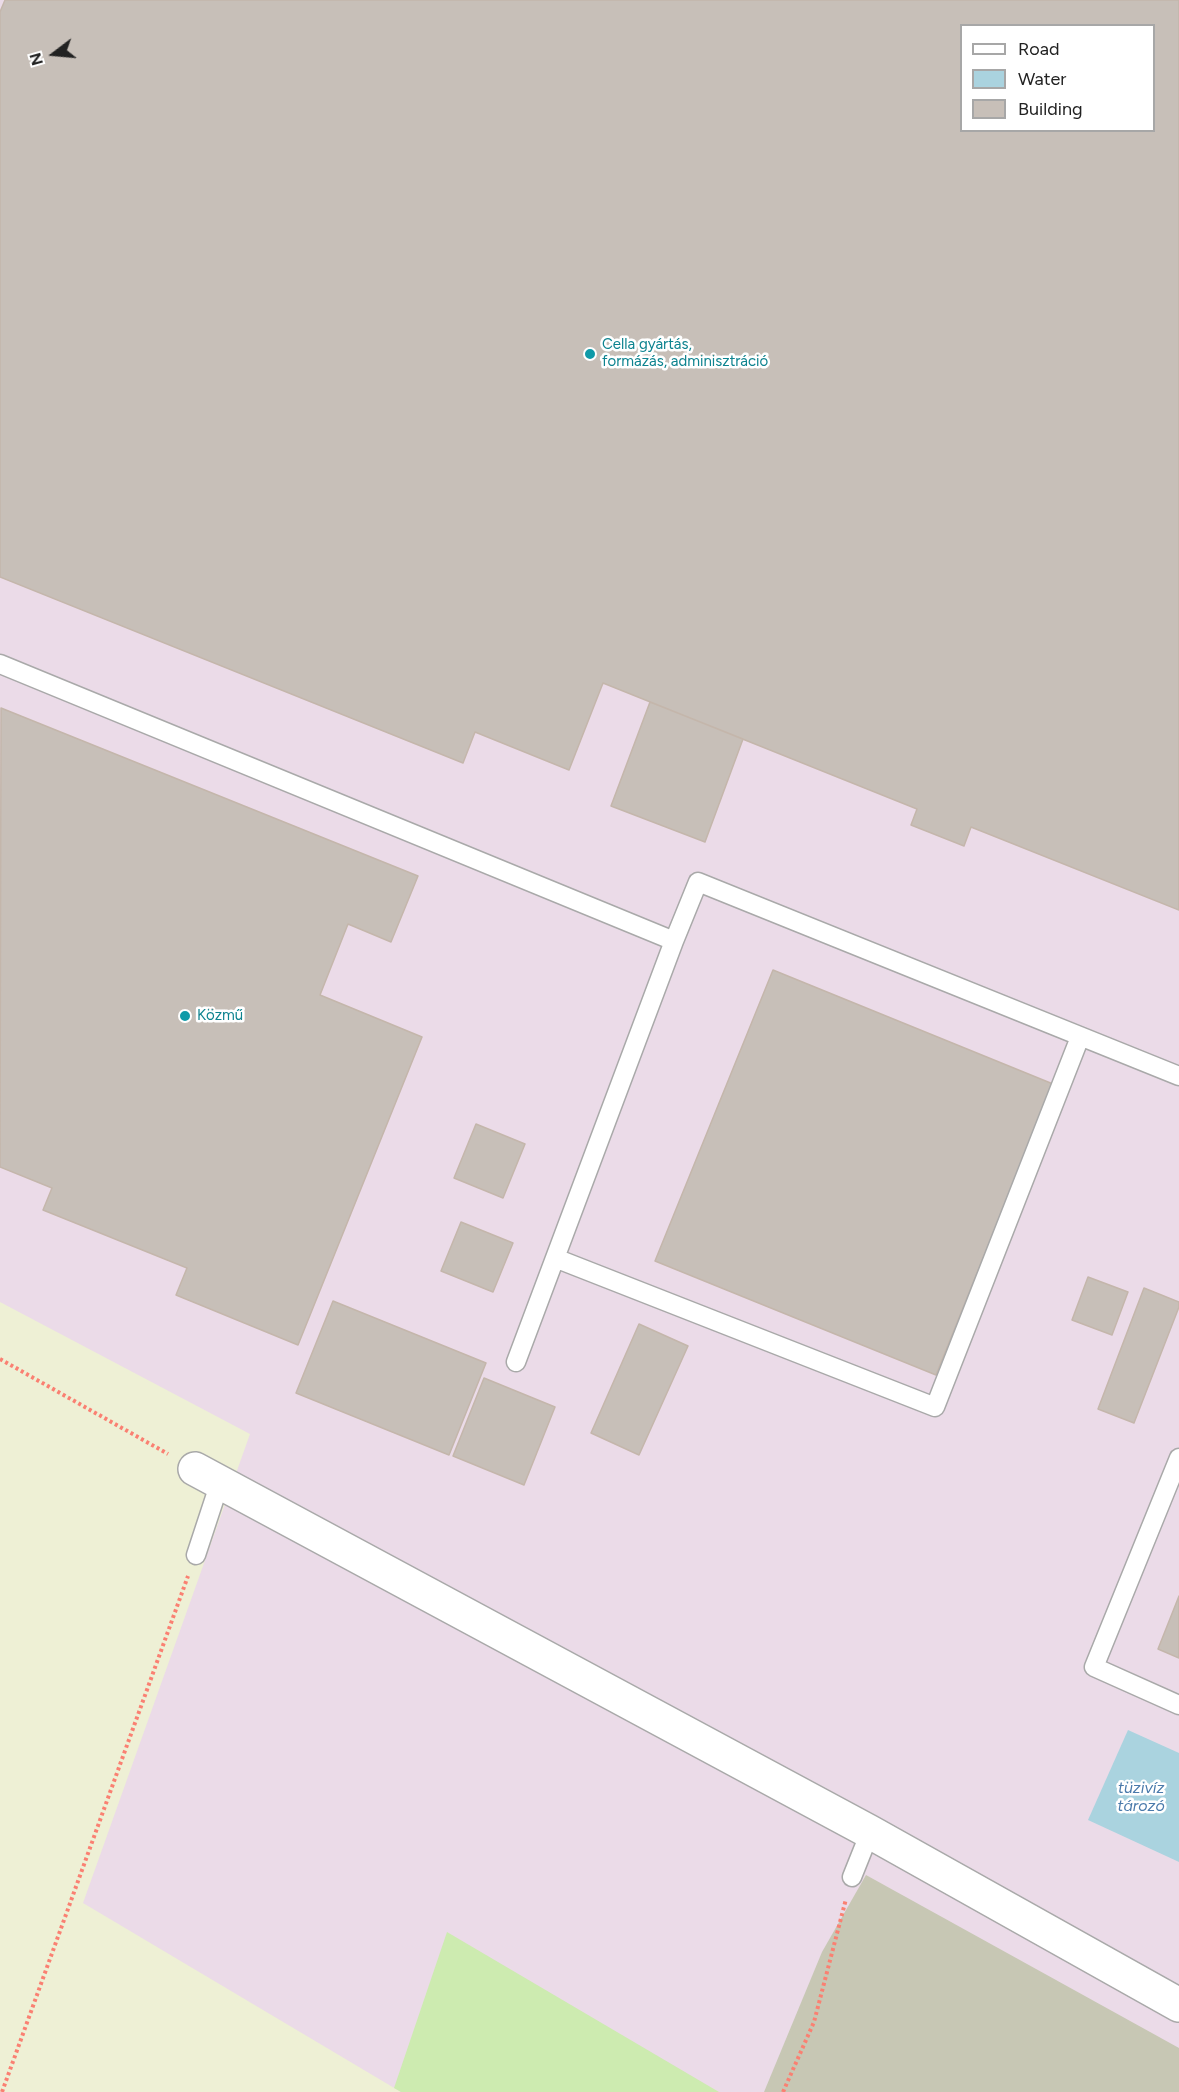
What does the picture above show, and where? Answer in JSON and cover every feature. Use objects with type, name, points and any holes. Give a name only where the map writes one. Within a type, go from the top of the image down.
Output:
[{"type":"street","points":[[208,1475],[870,1832],[1179,2005]]},
{"type":"lane","points":[[0,664],[674,941]]},
{"type":"lane","points":[[516,1362],[698,882],[1179,1076]]},
{"type":"lane","points":[[555,1258],[935,1407],[1080,1037]]},
{"type":"lane","points":[[1179,1458],[1094,1667],[1179,1704]]},
{"type":"lane","points":[[196,1555],[208,1475]]},
{"type":"lane","points":[[852,1877],[870,1832]]},
{"type":"path","points":[[0,1359],[208,1475]]},
{"type":"path","points":[[2,2092],[196,1555]]},
{"type":"path","points":[[783,2092],[814,2022],[852,1877]]},
{"type":"shaded area","points":[[0,0],[1179,0],[1179,2092],[0,2092]]},
{"type":"shaded area","points":[[0,1302],[250,1434],[83,1903],[401,2092],[0,2092]]},
{"type":"shaded area","points":[[866,1875],[1179,2048],[1179,2092],[764,2092],[822,1952]]},
{"type":"green space","points":[[447,1932],[719,2092],[401,2092],[394,2088]]},
{"type":"water","name":"tüzivíz tározó","points":[[1128,1730],[1179,1753],[1179,1862],[1088,1820]]},
{"type":"building","name":"Cella gyártás, formázás, adminisztráció","points":[[5,0],[1179,0],[1179,910],[971,827],[964,846],[911,825],[917,809],[603,683],[569,770],[475,732],[463,763],[0,577],[0,12]]},
{"type":"building","points":[[650,702],[743,739],[705,842],[611,806]]},
{"type":"building","name":"Közmű","points":[[1,708],[418,876],[391,942],[348,924],[320,995],[422,1037],[298,1345],[176,1295],[187,1268],[43,1210],[52,1188],[0,1167]]},
{"type":"building","points":[[773,970],[1053,1084],[936,1375],[655,1261]]},
{"type":"building","points":[[476,1124],[525,1144],[503,1198],[454,1178]]},
{"type":"building","points":[[461,1222],[513,1243],[493,1292],[441,1271]]},
{"type":"building","points":[[1088,1277],[1128,1292],[1112,1335],[1072,1320]]},
{"type":"building","points":[[1144,1288],[1179,1302],[1179,1307],[1134,1423],[1098,1409]]},
{"type":"building","points":[[333,1301],[486,1363],[449,1455],[296,1393]]},
{"type":"building","points":[[639,1324],[688,1346],[639,1455],[591,1433]]},
{"type":"building","points":[[484,1378],[555,1407],[524,1485],[453,1456]]},
{"type":"building","points":[[1179,1596],[1179,1658],[1158,1649]]},
{"type":"place","name":"Cella gyártás, formázás, adminisztráció","points":[[590,354]]},
{"type":"place","name":"Közmű","points":[[185,1016]]}]
